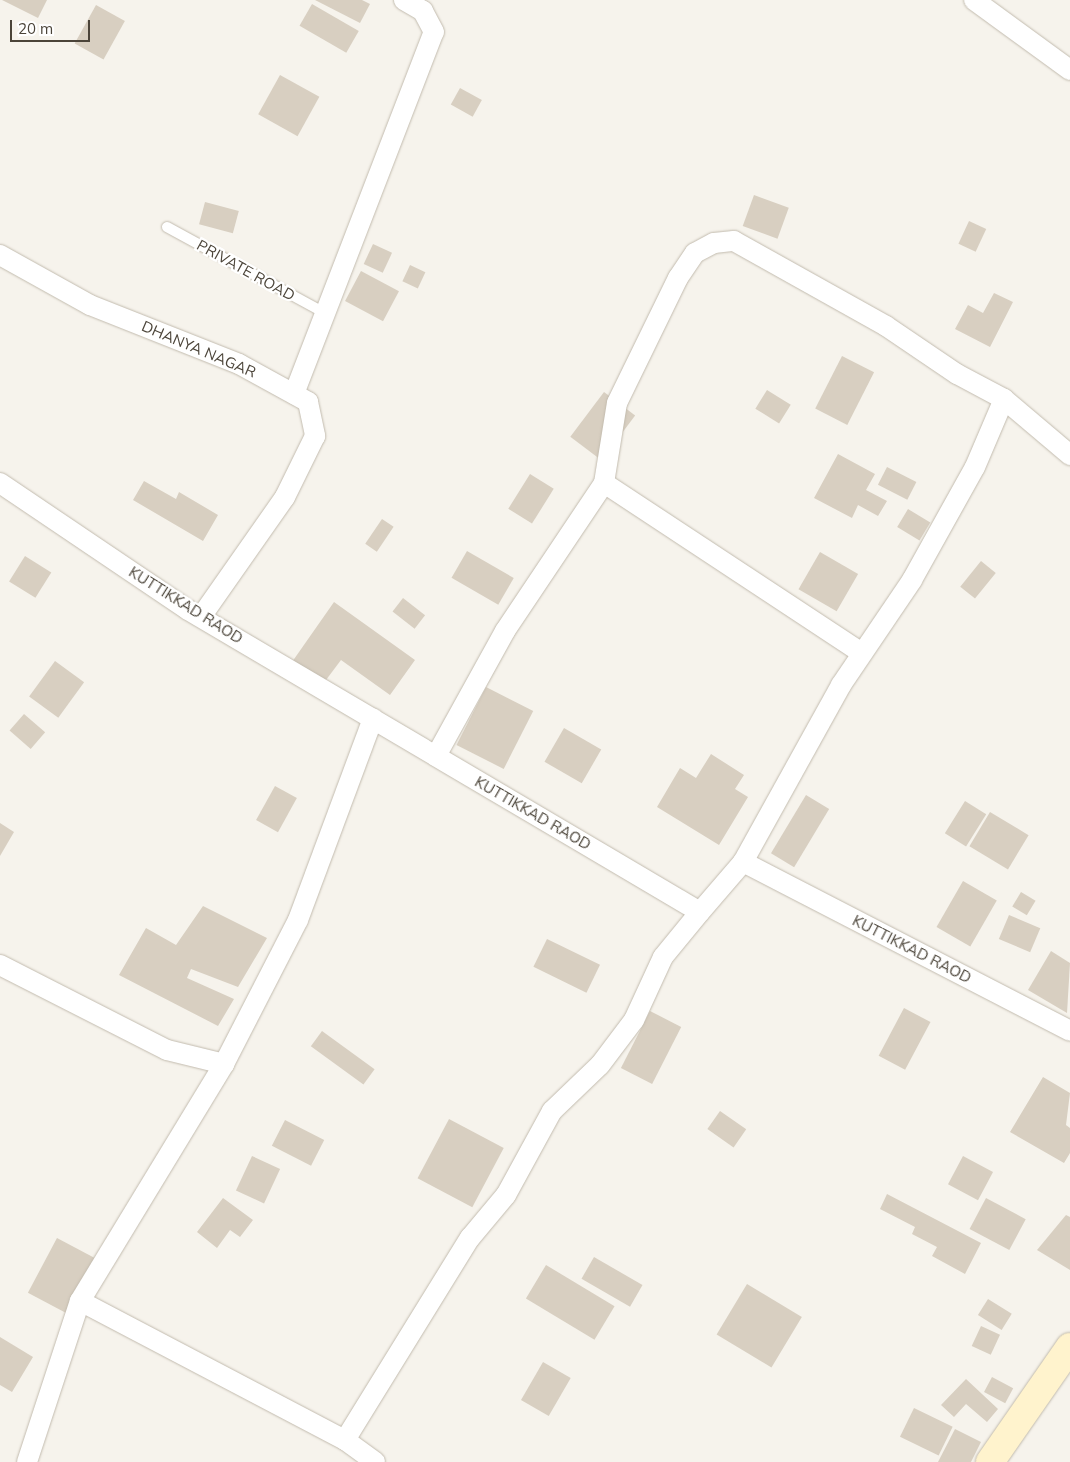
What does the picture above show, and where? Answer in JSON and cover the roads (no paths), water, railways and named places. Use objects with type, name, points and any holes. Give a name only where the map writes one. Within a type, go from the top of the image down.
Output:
[{"type":"main road","points":[[990,1462],[1070,1347]]},
{"type":"street","points":[[294,394],[434,32],[423,12],[404,0]]},
{"type":"street","points":[[974,0],[1070,70]]},
{"type":"street","points":[[436,756],[510,624],[604,483],[617,403],[678,278],[695,253],[714,243],[734,241],[1004,399],[1070,455]]},
{"type":"street","name":"DHANYA NAGAR","points":[[0,256],[90,305],[239,364],[308,402],[315,436],[285,497],[200,617]]},
{"type":"street","points":[[345,1440],[470,1238],[506,1195],[552,1111],[600,1065],[634,1020],[663,957],[743,862],[794,766],[862,653],[912,580],[975,467],[1004,399]]},
{"type":"street","name":"KUTTIKKAD RAOD","points":[[0,483],[200,617],[700,912]]},
{"type":"street","points":[[604,483],[862,653]]},
{"type":"street","points":[[27,1462],[80,1301],[224,1064],[298,920],[372,718]]},
{"type":"street","name":"KUTTIKKAD RAOD","points":[[743,862],[1070,1031]]},
{"type":"street","points":[[0,965],[167,1050],[224,1064]]},
{"type":"street","points":[[80,1301],[345,1440],[376,1462]]},
{"type":"lane","name":"PRIVATE ROAD","points":[[167,227],[325,313]]}]
